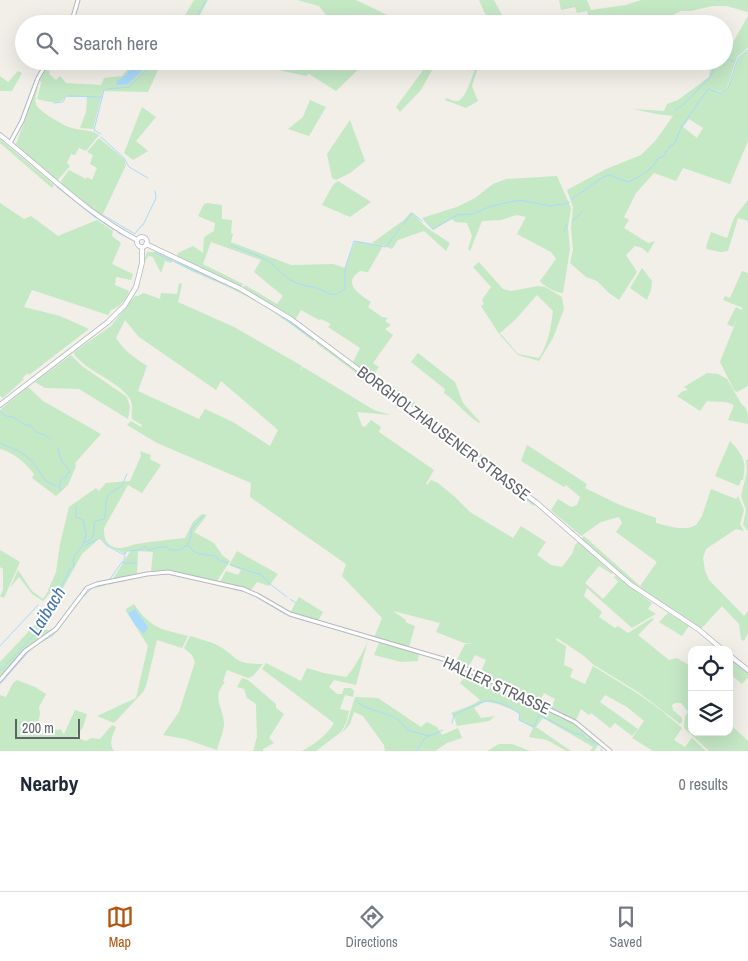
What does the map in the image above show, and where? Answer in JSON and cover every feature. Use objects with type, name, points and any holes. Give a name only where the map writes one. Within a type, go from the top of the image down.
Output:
[{"type":"main road","points":[[0,135],[83,204],[137,240],[137,245],[144,246]]},
{"type":"main road","points":[[0,405],[108,322],[125,305],[136,287],[142,267],[144,246],[147,241],[144,237],[139,237],[137,240]]},
{"type":"main road","name":"BORGHOLZHAUSENER STRASSE","points":[[144,246],[154,248],[241,289],[291,319],[538,503],[630,584],[719,646]]},
{"type":"main road","points":[[142,255],[154,248]]},
{"type":"main road","points":[[733,658],[748,670]]},
{"type":"street","points":[[74,15],[78,0]]},
{"type":"street","points":[[10,143],[22,122],[43,70]]},
{"type":"street","name":"HALLER STRASSE","points":[[0,680],[25,651],[56,629],[87,588],[97,584],[158,572],[168,572],[243,589],[290,614],[450,661],[575,722],[610,751]]},
{"type":"green space","points":[[194,0],[208,0],[200,15],[185,15]]},
{"type":"green space","points":[[297,0],[356,0],[387,15],[326,15],[319,6]]},
{"type":"green space","points":[[479,0],[494,0],[502,15],[486,15]]},
{"type":"green space","points":[[559,0],[587,0],[591,10],[626,5],[641,0],[748,0],[748,12],[726,6],[712,6],[691,11],[681,11],[673,15],[588,15],[587,11],[577,13],[575,7],[561,10]]},
{"type":"green space","points":[[748,16],[748,48],[737,57],[733,69],[733,42]]},
{"type":"green space","points":[[748,50],[748,141],[730,184],[683,168],[676,181],[654,173],[636,193],[624,217],[629,220],[624,228],[648,243],[655,241],[648,253],[642,248],[635,246],[626,255],[637,272],[619,300],[597,281],[586,277],[570,263],[573,250],[571,228],[573,207],[567,190],[606,169],[641,155],[656,140],[673,116],[633,109],[664,111],[667,104],[678,100],[709,77],[710,70],[733,70],[727,88],[721,92],[712,89],[721,93],[728,88],[739,58]],"holes":[[[689,119],[703,128],[697,138],[683,127]]]},
{"type":"green space","points":[[45,70],[48,70],[49,74],[56,80],[60,76],[66,83],[101,85],[104,78],[122,76],[127,70],[158,70],[148,92],[103,91],[93,129],[80,128],[86,112],[87,97],[68,97],[66,95],[64,99],[58,102],[37,99],[40,80]]},
{"type":"green space","points":[[279,70],[358,70],[336,91],[309,74],[306,76]]},
{"type":"green space","points":[[423,70],[432,70],[421,90],[400,112],[396,107]]},
{"type":"green space","points":[[474,70],[477,70],[472,86],[478,101],[466,108],[445,100],[446,98],[458,101],[467,89]]},
{"type":"green space","points":[[18,71],[22,73],[12,91],[0,91],[0,76],[8,82]]},
{"type":"green space","points":[[38,85],[36,104],[41,110],[68,127],[99,135],[86,151],[79,148],[75,155],[71,154],[67,163],[70,166],[57,181],[16,144]]},
{"type":"green space","points":[[310,100],[326,107],[309,136],[288,129],[303,117]]},
{"type":"green space","points":[[142,107],[156,117],[136,141],[148,151],[133,160],[124,153]]},
{"type":"green space","points":[[350,120],[365,161],[350,173],[336,180],[332,178],[327,154]]},
{"type":"green space","points":[[99,138],[124,159],[126,165],[102,216],[61,184],[69,170],[92,180],[97,168],[90,164],[93,155],[87,152]]},
{"type":"green space","points":[[0,139],[54,185],[52,188],[0,143]]},
{"type":"green space","points":[[557,176],[571,208],[568,228],[570,249],[563,293],[550,289],[540,281],[556,259],[551,252],[517,234],[526,217],[517,215],[501,220],[482,221],[470,251],[468,249],[472,236],[467,223],[455,222],[452,219],[433,230],[422,218],[457,207],[475,198],[493,184],[506,179]]},
{"type":"green space","points":[[338,181],[371,202],[350,217],[322,205],[333,185]]},
{"type":"green space","points":[[748,200],[748,221],[738,218],[728,251],[720,252],[707,249],[711,232],[727,238],[734,218]]},
{"type":"green space","points":[[0,203],[24,219],[31,216],[58,236],[97,220],[113,231],[112,236],[121,243],[112,264],[133,274],[131,280],[116,277],[115,285],[129,291],[122,303],[111,310],[108,315],[32,290],[24,307],[60,316],[89,329],[29,375],[28,373],[3,398],[0,396]]},
{"type":"green space","points":[[204,204],[222,205],[222,219],[232,220],[231,233],[233,234],[231,242],[291,265],[333,264],[345,268],[355,241],[381,245],[372,243],[404,220],[411,212],[427,228],[450,243],[446,251],[424,231],[398,240],[392,249],[382,245],[368,272],[360,271],[352,280],[354,288],[371,302],[368,307],[382,317],[388,318],[385,321],[391,325],[385,329],[393,335],[373,363],[379,367],[373,375],[395,392],[395,394],[353,362],[360,348],[328,327],[331,324],[301,310],[295,320],[243,288],[245,285],[277,304],[283,296],[254,272],[261,260],[211,242],[203,264],[243,284],[241,287],[177,257],[178,253],[193,246],[203,253],[204,237],[214,231],[215,223],[198,216]]},
{"type":"green space","points":[[147,252],[156,252],[173,260],[171,263],[165,261],[161,273],[153,257],[149,256],[145,263]]},
{"type":"green space","points":[[175,261],[240,290],[269,307],[315,339],[313,341],[248,297]]},
{"type":"green space","points":[[479,262],[503,289],[511,291],[538,286],[545,287],[562,297],[564,309],[553,338],[539,361],[518,355],[500,335],[518,354],[539,358],[549,336],[553,311],[537,295],[516,319],[499,334],[481,306],[484,304],[482,300],[491,287],[473,267]]},
{"type":"green space","points":[[642,268],[652,281],[647,300],[630,288]]},
{"type":"green space","points":[[742,271],[748,273],[748,386],[737,392],[734,390],[720,362],[737,319],[733,327],[727,324],[736,307],[741,310],[743,308],[723,300],[725,296],[730,298]]},
{"type":"green space","points":[[179,283],[182,284],[178,302],[234,327],[302,366],[300,371],[303,367],[374,410],[391,415],[357,412],[362,426],[365,427],[371,420],[381,427],[379,432],[434,470],[427,485],[431,480],[438,483],[470,512],[513,538],[521,526],[546,542],[537,555],[551,565],[562,567],[578,542],[613,573],[599,566],[585,583],[603,599],[618,582],[614,577],[616,576],[652,603],[648,609],[656,614],[632,628],[587,588],[584,596],[602,612],[599,617],[615,628],[618,626],[628,633],[652,618],[654,619],[638,635],[669,660],[677,658],[688,665],[688,712],[681,703],[672,705],[673,710],[682,718],[680,724],[638,692],[594,665],[557,638],[556,640],[566,646],[564,665],[573,669],[570,677],[585,684],[593,666],[637,693],[682,728],[674,740],[685,747],[692,738],[706,751],[653,751],[632,738],[644,721],[627,707],[605,695],[600,702],[638,729],[632,736],[615,723],[610,728],[591,713],[589,715],[581,709],[576,720],[551,708],[555,699],[544,693],[539,703],[480,674],[486,660],[475,655],[468,668],[456,662],[465,644],[476,644],[464,643],[436,632],[440,623],[393,611],[406,620],[405,622],[415,626],[409,647],[374,638],[382,618],[342,576],[346,564],[250,497],[251,483],[157,443],[127,425],[131,421],[141,427],[142,425],[132,419],[132,403],[127,395],[87,366],[74,354],[74,352],[111,326],[135,296],[144,293],[160,299],[161,293],[177,294]],"holes":[[[125,320],[139,337],[216,390],[221,381],[278,430],[270,446],[233,422],[205,409],[199,419],[138,391],[147,366],[126,350],[116,338]]]},
{"type":"green space","points":[[317,341],[404,406],[403,408],[316,343]]},
{"type":"green space","points":[[418,353],[455,382],[463,403],[479,423],[444,393],[445,389],[411,362]]},
{"type":"green space","points":[[71,355],[82,366],[127,397],[130,407],[128,419],[79,389],[45,388],[35,382]]},
{"type":"green space","points":[[707,373],[718,374],[727,379],[747,410],[748,424],[728,420],[734,405],[730,403],[707,401],[700,411],[677,396],[683,391],[688,390],[684,387]]},
{"type":"green space","points":[[393,386],[497,467],[495,469],[403,399],[402,395]]},
{"type":"green space","points":[[28,387],[43,401],[101,434],[75,463],[76,466],[68,485],[56,496],[32,478],[34,474],[23,462],[14,455],[0,449],[0,410]]},
{"type":"green space","points":[[730,441],[738,450],[744,463],[743,480],[741,480],[739,486],[715,476]]},
{"type":"green space","points":[[453,442],[535,505],[452,444]]},
{"type":"green space","points":[[527,445],[587,484],[585,488],[620,505],[656,518],[656,523],[666,526],[686,528],[696,525],[702,516],[711,489],[736,499],[738,496],[744,510],[740,524],[744,531],[736,529],[706,549],[703,558],[709,580],[744,616],[748,611],[748,633],[744,641],[741,639],[739,624],[722,606],[701,629],[641,590],[640,586],[657,562],[616,532],[622,523],[619,517],[601,522],[581,536],[551,510],[558,499],[571,507],[577,505],[580,497],[566,485],[564,487],[521,461]]},
{"type":"green space","points":[[140,451],[151,455],[150,459],[161,465],[142,493],[128,485],[104,528],[107,542],[111,546],[120,548],[185,538],[193,522],[202,514],[207,515],[194,532],[214,543],[222,555],[230,561],[217,581],[169,570],[151,571],[153,552],[138,551],[137,574],[113,579],[131,550],[125,554],[107,545],[100,538],[82,554],[40,629],[51,630],[30,646],[0,677],[0,662],[48,611],[57,594],[53,589],[43,601],[32,594],[19,577],[10,588],[18,570],[32,591],[43,599],[56,572],[60,544],[69,507],[96,488],[99,491],[106,483],[130,481],[141,456]]},
{"type":"green space","points":[[746,459],[748,460],[748,531],[743,525],[746,510],[741,496],[747,471]]},
{"type":"green space","points":[[584,536],[640,586],[638,588],[581,539]]},
{"type":"green space","points":[[0,550],[20,562],[4,598],[0,596],[3,590],[3,569],[0,567]]},
{"type":"green space","points":[[237,551],[278,574],[269,586],[257,582],[251,590],[220,582],[226,571],[238,575],[241,570],[229,565]]},
{"type":"green space","points":[[299,597],[323,612],[318,621],[290,613]]},
{"type":"green space","points":[[134,604],[146,619],[157,627],[188,636],[182,648],[157,640],[143,692],[114,723],[97,716],[136,698],[148,646],[126,611],[126,609]]},
{"type":"green space","points":[[668,613],[689,626],[682,636],[659,622]]},
{"type":"green space","points":[[190,636],[217,645],[246,663],[263,664],[253,676],[248,678],[227,670],[223,681],[225,682],[218,698],[224,723],[217,750],[185,739],[163,735],[179,712],[195,662],[192,655],[184,648]]},
{"type":"green space","points":[[368,640],[356,685],[334,680],[329,687],[337,694],[342,694],[344,688],[351,688],[354,691],[353,697],[345,695],[340,709],[349,711],[341,732],[316,751],[302,751],[320,739],[334,723],[262,669],[266,663],[301,681],[307,668],[346,677],[358,660]]},
{"type":"green space","points":[[379,643],[419,653],[418,661],[401,662],[374,655]]},
{"type":"green space","points":[[733,660],[748,673],[748,677],[742,684],[733,676]]},
{"type":"green space","points":[[469,672],[571,722],[598,743],[598,746],[594,751],[590,751],[593,747],[543,718],[536,727],[571,751],[566,751],[547,740],[529,737],[533,728],[519,720],[519,714],[489,702],[484,702],[474,708],[481,718],[495,716],[489,721],[457,726],[451,713],[480,700],[460,683]]},
{"type":"green space","points":[[242,678],[248,680],[276,704],[276,708],[284,714],[269,738],[274,743],[263,749],[263,751],[253,751],[257,737],[256,704],[247,698],[244,689],[237,687]]},
{"type":"green space","points":[[17,680],[35,687],[46,694],[39,707],[38,723],[35,723],[33,732],[42,735],[45,727],[61,729],[64,734],[75,710],[87,714],[83,727],[76,737],[86,741],[91,738],[100,739],[112,725],[116,727],[111,742],[114,751],[0,751],[0,695],[6,697],[13,683]]},
{"type":"green space","points":[[355,697],[378,698],[421,727],[427,722],[437,727],[442,735],[458,728],[462,738],[447,743],[435,751],[385,751],[384,745],[363,716],[354,712],[350,724],[342,733]]},
{"type":"green space","points":[[688,712],[688,732],[684,728],[685,716]]},
{"type":"green space","points":[[733,727],[748,741],[748,751],[709,751],[693,736],[733,736]]},
{"type":"green space","points":[[499,744],[512,744],[530,751],[487,751]]},
{"type":"water","points":[[130,70],[142,70],[128,84],[117,85],[116,82]]},
{"type":"water","points":[[135,609],[148,627],[144,634],[135,625],[128,613]]},
{"type":"waterway","points":[[198,15],[206,0]]},
{"type":"waterway","points":[[572,199],[603,177],[609,175],[628,182],[649,170],[658,158],[663,157],[669,147],[674,144],[682,126],[708,89],[721,93],[728,88],[738,58],[748,50]]},
{"type":"waterway","points":[[107,89],[129,87],[147,70]]},
{"type":"waterway","points":[[675,110],[684,104],[711,76],[713,70]]},
{"type":"waterway","points":[[21,118],[35,80]]},
{"type":"waterway","points":[[101,134],[94,130],[104,90]]},
{"type":"waterway","points":[[54,103],[63,102],[66,96],[102,97]]},
{"type":"waterway","points":[[101,137],[124,158],[129,167],[148,178]]},
{"type":"waterway","points":[[57,187],[96,218]]},
{"type":"waterway","points":[[103,215],[135,234],[143,225],[156,198],[155,191]]},
{"type":"waterway","points":[[425,221],[433,229],[457,215],[472,214],[509,202],[520,200],[551,206],[569,203],[568,201]]},
{"type":"waterway","points":[[572,221],[582,212]]},
{"type":"waterway","points":[[403,225],[412,213],[422,221]]},
{"type":"waterway","points":[[98,219],[114,230]]},
{"type":"waterway","points":[[564,232],[567,224]]},
{"type":"waterway","points":[[230,245],[267,260],[296,283],[318,288],[329,294],[336,294],[345,289],[345,268],[354,241],[386,247],[400,228]]},
{"type":"waterway","points":[[117,232],[132,240]]},
{"type":"waterway","points":[[155,253],[240,291],[261,303]]},
{"type":"waterway","points":[[273,310],[314,340]]},
{"type":"waterway","points":[[406,409],[451,442]]},
{"type":"waterway","name":"Laibach","points":[[0,411],[25,425],[30,425],[36,432],[45,435],[51,440]]},
{"type":"waterway","points":[[0,443],[32,461],[45,479],[57,486]]},
{"type":"waterway","points":[[453,443],[534,504]]},
{"type":"waterway","name":"Laibach","points":[[58,448],[61,460],[70,471],[65,478],[62,478],[59,486],[61,491]]},
{"type":"waterway","name":"Laibach","points":[[0,671],[39,630],[58,594],[58,590],[61,588],[70,569],[74,566],[73,559],[84,542],[92,538],[94,523],[104,519],[108,496],[122,485],[127,474]]},
{"type":"waterway","name":"Laibach","points":[[76,507],[76,517],[83,520],[86,534],[84,542]]},
{"type":"waterway","name":"Laibach","points":[[187,545],[192,528],[203,516]]},
{"type":"waterway","name":"Laibach","points":[[84,546],[100,538],[106,545],[124,555],[127,551],[140,550],[144,546],[149,550],[160,547],[167,547],[170,550],[181,550],[185,546],[189,546],[199,554],[215,556],[221,561],[228,563]]},
{"type":"waterway","name":"Laibach","points":[[125,556],[123,563],[137,563]]},
{"type":"waterway","points":[[110,579],[122,562]]},
{"type":"waterway","name":"Laibach","points":[[231,565],[262,575],[287,597]]},
{"type":"waterway","points":[[109,584],[138,577]]},
{"type":"waterway","points":[[81,599],[92,588],[105,585]]},
{"type":"waterway","points":[[230,588],[246,592]]},
{"type":"waterway","points":[[256,596],[285,614]]},
{"type":"waterway","name":"Laibach","points":[[290,599],[296,603]]},
{"type":"waterway","points":[[0,646],[38,605]]},
{"type":"waterway","points":[[36,645],[53,635],[69,614]]},
{"type":"waterway","points":[[290,616],[309,622]]},
{"type":"waterway","points":[[0,684],[31,649]]},
{"type":"waterway","points":[[452,723],[454,715],[481,703],[491,701],[513,709],[520,714],[519,720],[534,727],[539,715],[576,734],[582,734],[595,744]]},
{"type":"waterway","points":[[357,702],[365,707],[394,717],[407,730],[429,736]]},
{"type":"waterway","points":[[416,751],[425,738],[443,730]]}]
